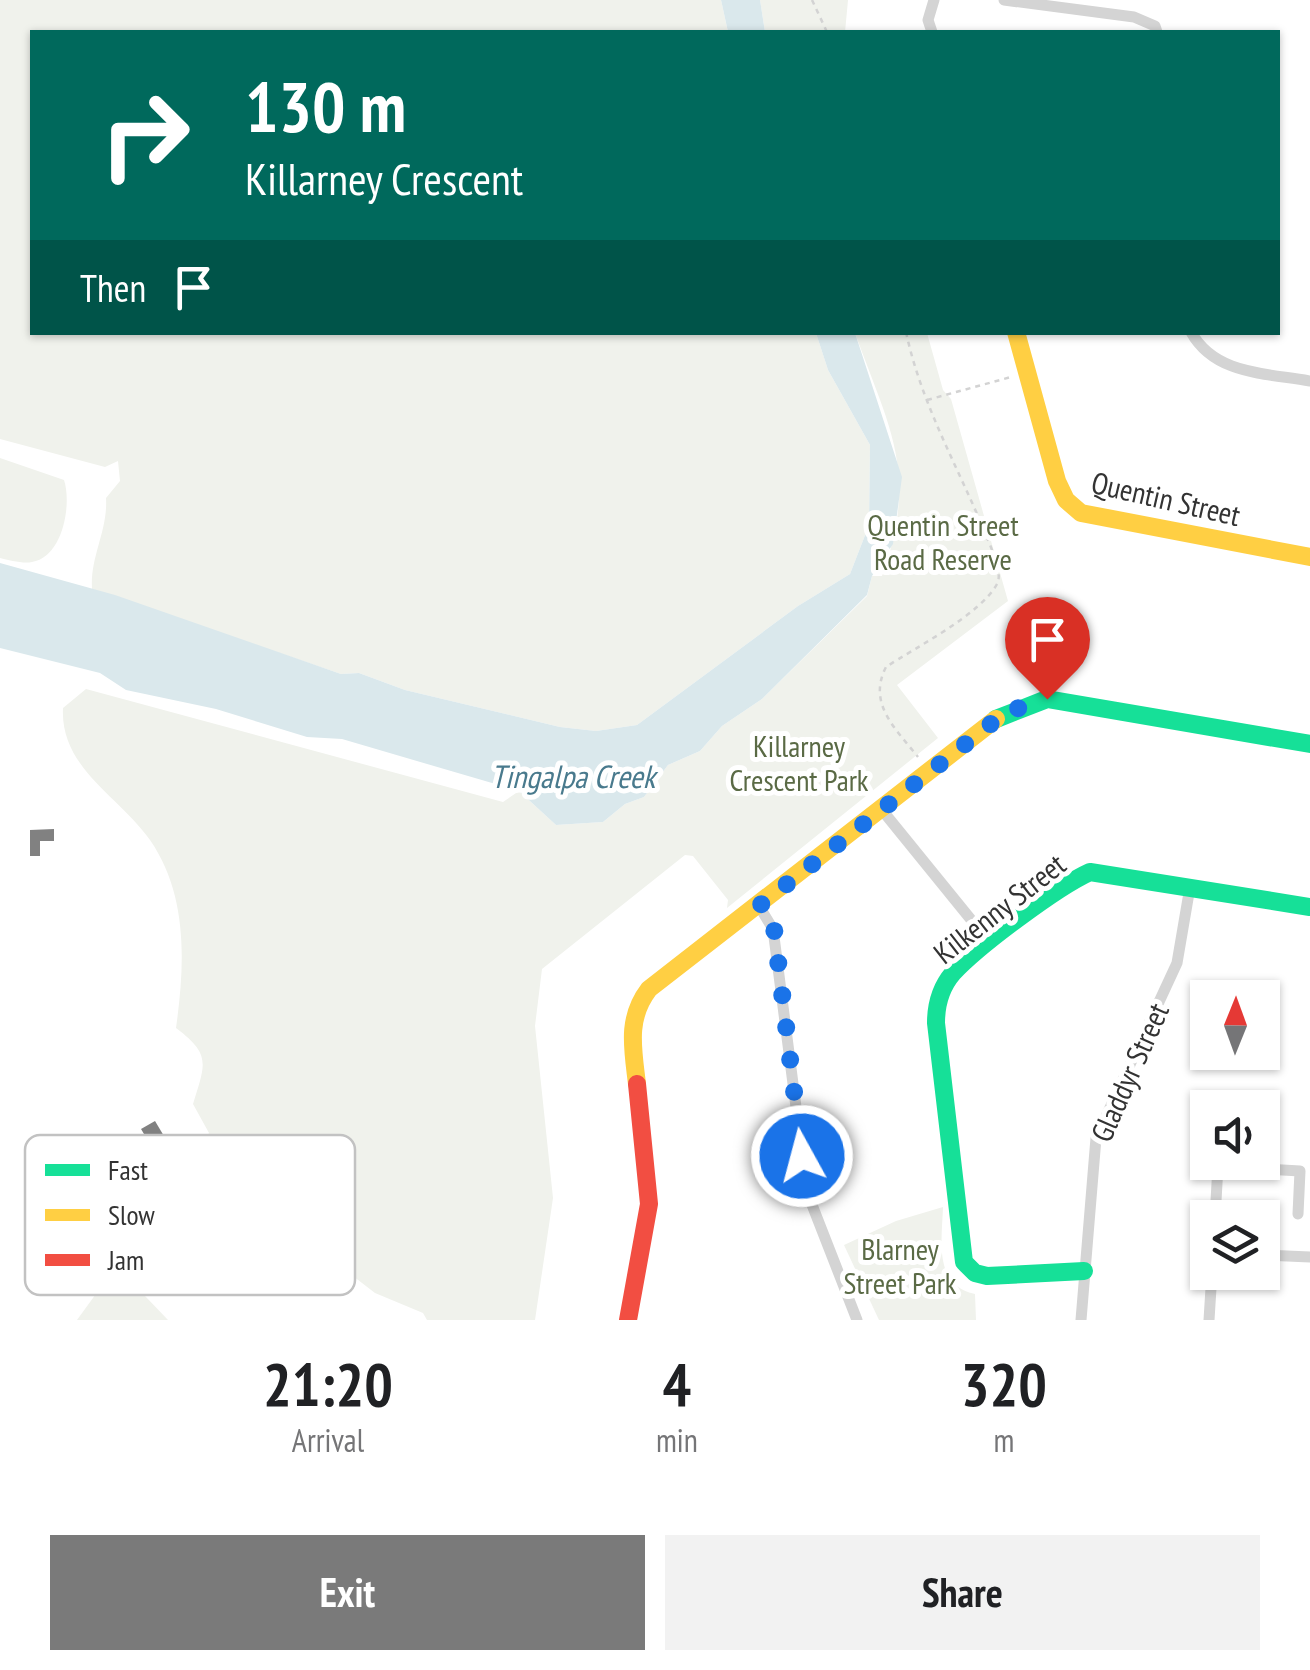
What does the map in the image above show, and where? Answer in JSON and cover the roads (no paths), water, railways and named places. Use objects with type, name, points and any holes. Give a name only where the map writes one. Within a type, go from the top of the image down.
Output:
[{"type":"street","points":[[931,30],[928,20],[934,0]]},
{"type":"street","points":[[1004,0],[1134,17],[1156,29]]},
{"type":"street","name":"Quentin Street","points":[[1017,335],[1057,481],[1066,500],[1081,513],[1310,557]]},
{"type":"street","points":[[1192,335],[1205,354],[1228,367],[1310,381]]},
{"type":"street","points":[[628,1320],[649,1204],[633,1014],[648,990],[1006,712],[1047,699],[1310,744]]},
{"type":"street","points":[[882,810],[990,943]]},
{"type":"street","name":"Kilkenny Street","points":[[1084,1271],[987,1276],[975,1273],[964,1262],[936,1004],[952,974],[1077,876],[1103,872],[1310,907]]},
{"type":"street","name":"Gladdyr Street","points":[[1081,1320],[1096,1138],[1177,963],[1190,886]]},
{"type":"street","points":[[759,906],[774,928],[807,1192],[858,1320]]},
{"type":"street","points":[[1216,1200],[1218,1166],[1300,1170],[1298,1214]]},
{"type":"street","points":[[1280,1256],[1310,1257]]},
{"type":"street","points":[[1209,1320],[1211,1290]]},
{"type":"water","points":[[721,0],[760,0],[765,30],[728,30]]},
{"type":"water","name":"Tingalpa Creek","points":[[817,335],[856,335],[902,477],[893,544],[872,576],[867,595],[762,699],[722,726],[700,751],[668,765],[644,797],[625,804],[603,822],[556,825],[519,791],[342,739],[307,737],[216,709],[126,690],[100,673],[0,648],[0,563],[115,595],[341,674],[359,673],[405,690],[560,727],[596,731],[637,725],[798,606],[850,574],[869,525],[870,445],[828,370]]},
{"type":"park label","name":"Quentin Street Road Reserve","points":[[943,541]]},
{"type":"park label","name":"Killarney Crescent Park","points":[[799,762]]},
{"type":"park label","name":"Blarney Street Park","points":[[900,1265]]}]
